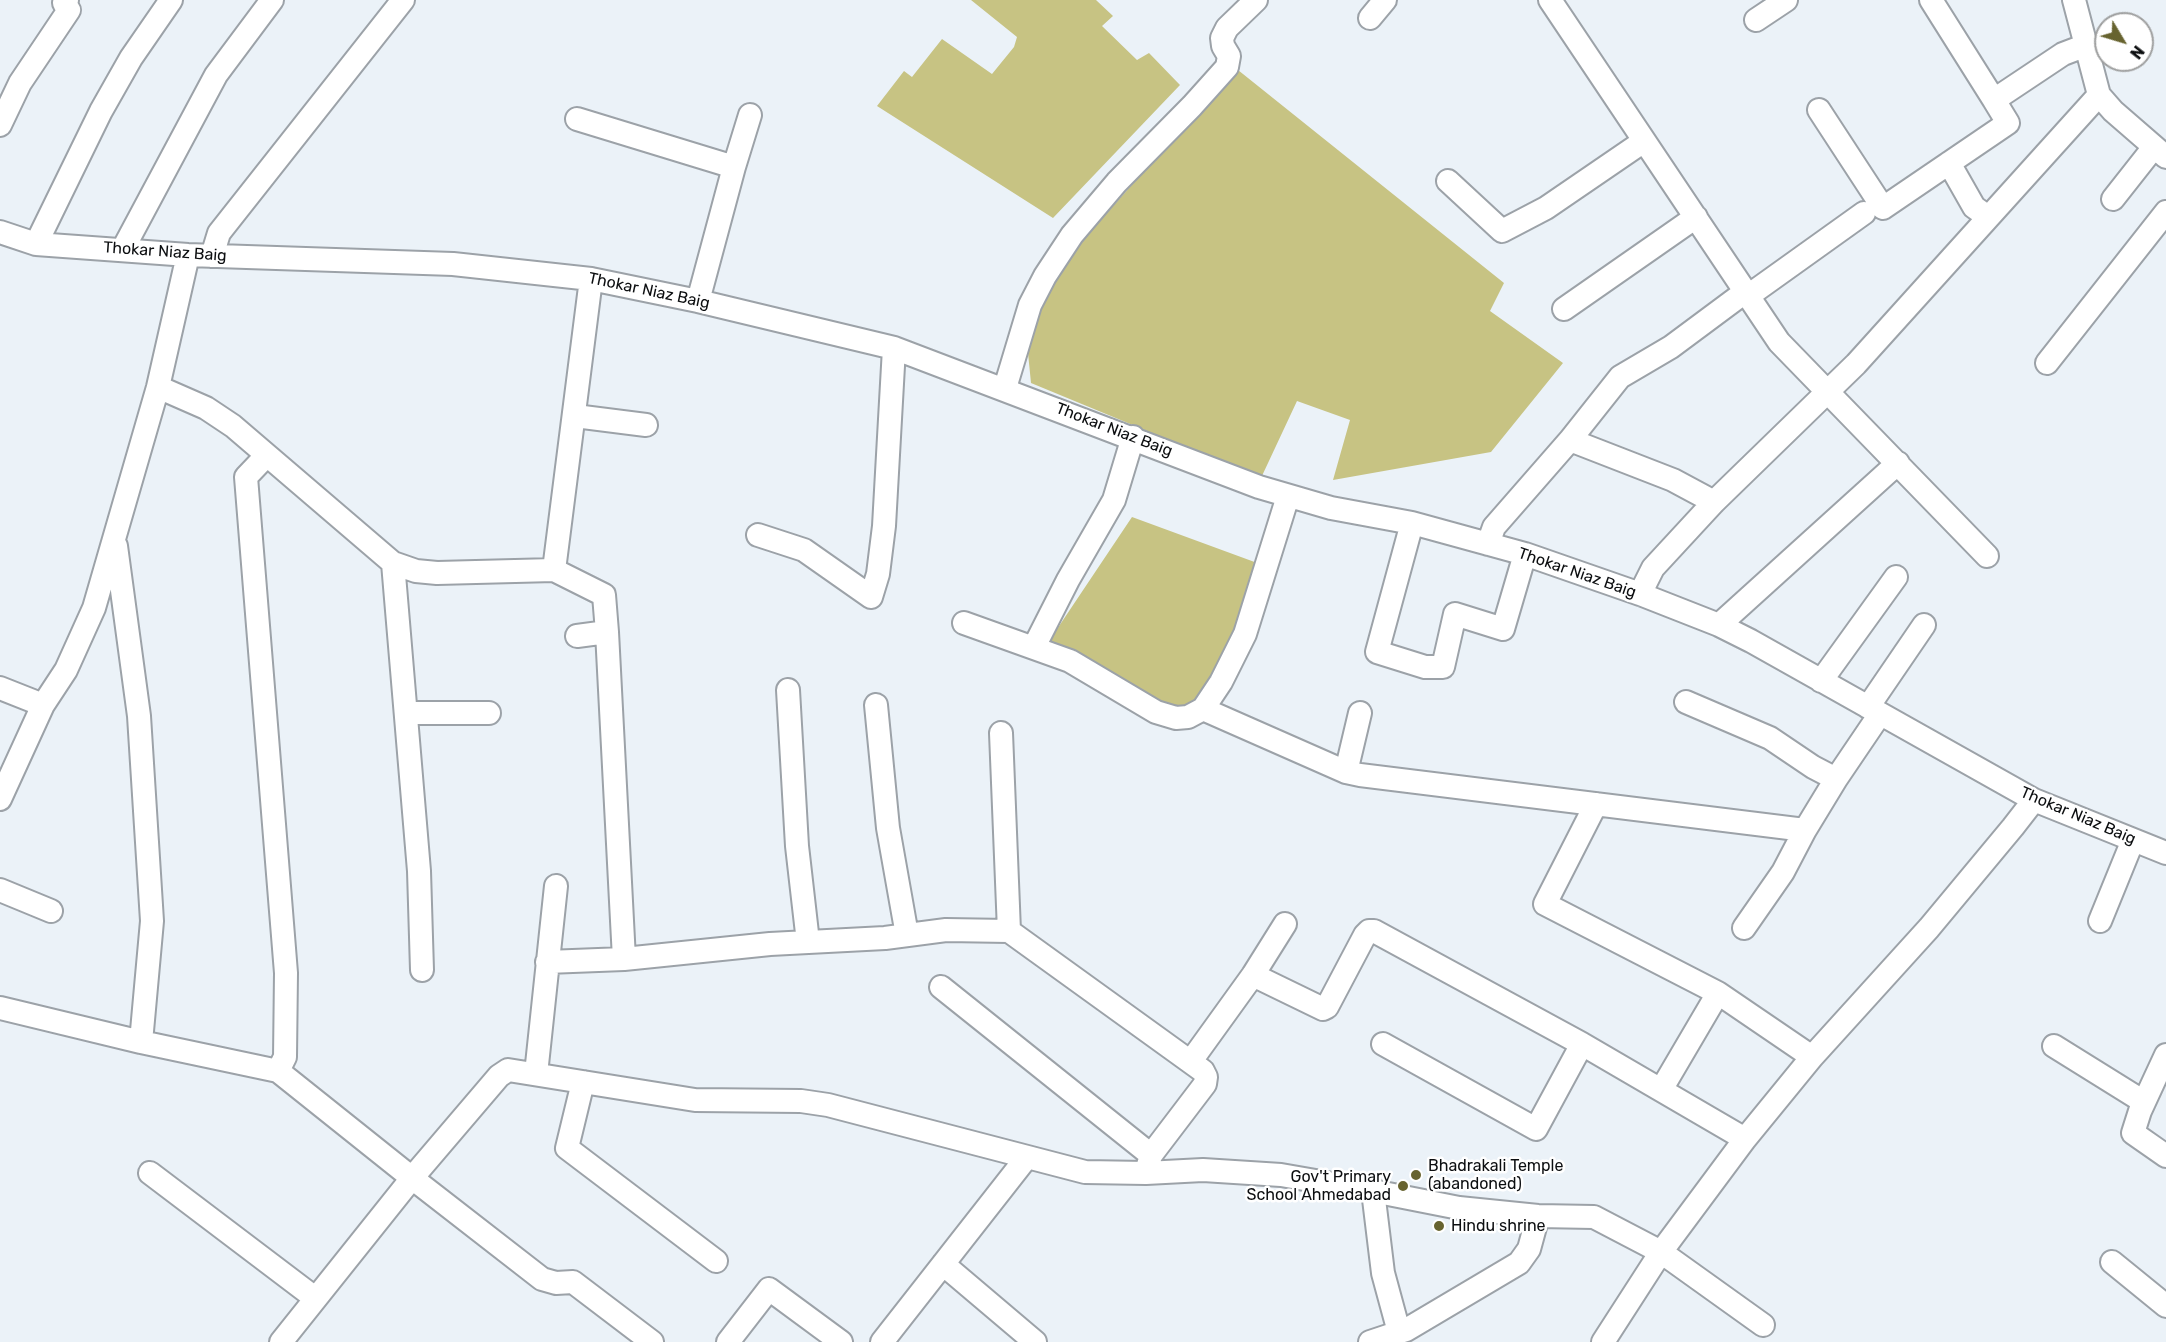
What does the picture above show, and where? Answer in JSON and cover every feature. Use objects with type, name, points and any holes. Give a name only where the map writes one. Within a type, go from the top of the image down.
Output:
[{"type":"street","points":[[0,125],[20,83],[69,10],[64,3],[67,0]]},
{"type":"street","points":[[36,244],[101,111],[130,58],[171,0]]},
{"type":"street","points":[[123,249],[216,75],[272,0]]},
{"type":"street","points":[[212,256],[219,233],[403,0]]},
{"type":"street","points":[[1005,388],[1030,305],[1045,276],[1079,227],[1117,182],[1227,67],[1230,61],[1223,46],[1224,32],[1256,0]]},
{"type":"street","points":[[1370,18],[1385,0]]},
{"type":"street","points":[[1550,0],[1779,342],[1987,556]]},
{"type":"street","points":[[1756,20],[1786,0]]},
{"type":"street","points":[[1819,110],[1883,208],[2008,123],[1931,0]]},
{"type":"street","points":[[2074,0],[2099,95],[2113,111],[2160,152],[2114,199]]},
{"type":"street","points":[[1994,100],[2063,54],[2085,46]]},
{"type":"street","points":[[1640,594],[1653,568],[1714,502],[1856,364],[2099,95]]},
{"type":"street","points":[[698,301],[750,115]]},
{"type":"street","points":[[577,119],[734,167]]},
{"type":"street","points":[[1448,181],[1502,231],[1546,208],[1644,141]]},
{"type":"street","points":[[1949,163],[1974,207],[1988,218]]},
{"type":"street","points":[[2047,363],[2166,212]]},
{"type":"street","points":[[1488,544],[1494,527],[1570,440],[1620,377],[1671,347],[1864,213]]},
{"type":"street","points":[[1564,309],[1696,217]]},
{"type":"street","name":"Thokar Niaz Baig","points":[[0,232],[36,244],[188,255],[453,264],[591,279],[698,301],[894,348],[1005,388],[1259,487],[1331,508],[1412,524],[1525,554],[1640,594],[1719,625],[2034,800],[2166,853]]},
{"type":"street","points":[[0,799],[43,705],[66,670],[94,608],[158,387],[188,255]]},
{"type":"street","points":[[554,570],[591,279]]},
{"type":"street","points":[[758,534],[804,550],[871,597],[878,574],[885,516],[894,348]]},
{"type":"street","points":[[158,387],[206,408],[233,426],[393,563],[416,571],[437,573],[554,570],[604,595],[624,959]]},
{"type":"street","points":[[575,416],[646,425]]},
{"type":"street","points":[[1034,647],[1068,580],[1114,500],[1133,437]]},
{"type":"street","points":[[1570,440],[1673,480],[1714,502]]},
{"type":"street","points":[[266,456],[246,477],[286,973],[285,1057],[278,1071]]},
{"type":"street","points":[[1719,625],[1898,463]]},
{"type":"street","points":[[964,623],[1070,661],[1156,712],[1176,718],[1188,717],[1203,708],[1221,682],[1245,634],[1288,496]]},
{"type":"street","points":[[1412,524],[1377,652],[1425,667],[1443,667],[1455,614],[1503,629],[1525,554]]},
{"type":"street","points":[[115,538],[139,717],[152,921],[141,1042]]},
{"type":"street","points":[[393,563],[419,871],[422,970]]},
{"type":"street","points":[[1821,681],[1896,577]]},
{"type":"street","points":[[1744,928],[1783,872],[1924,625]]},
{"type":"street","points":[[577,636],[607,632]]},
{"type":"street","points":[[0,688],[43,705]]},
{"type":"street","points":[[788,690],[797,846],[808,942]]},
{"type":"street","points":[[1686,702],[1770,738],[1836,779]]},
{"type":"street","points":[[876,705],[888,828],[907,935]]},
{"type":"street","points":[[1203,708],[1346,772],[1360,775],[1805,830]]},
{"type":"street","points":[[406,713],[489,713]]},
{"type":"street","points":[[1346,772],[1360,713]]},
{"type":"street","points":[[1001,733],[1010,931]]},
{"type":"street","points":[[1603,1342],[1661,1252],[1745,1139],[1812,1057],[1929,928],[2034,800]]},
{"type":"street","points":[[1596,804],[1545,904],[1718,993],[1812,1057]]},
{"type":"street","points":[[2100,921],[2133,840]]},
{"type":"street","points":[[536,1074],[555,886]]},
{"type":"street","points":[[0,890],[51,911]]},
{"type":"street","points":[[1191,1061],[1253,975],[1285,924]]},
{"type":"street","points":[[547,962],[624,959],[694,951],[885,938],[946,930],[1010,931],[1203,1071],[1206,1077],[1205,1084],[1149,1164]]},
{"type":"street","points":[[1253,975],[1323,1009],[1327,1007],[1365,935],[1369,931],[1374,931],[1582,1044],[1745,1139]]},
{"type":"street","points":[[941,987],[1149,1164]]},
{"type":"street","points":[[1661,1090],[1718,993]]},
{"type":"street","points":[[0,1008],[141,1042],[278,1071],[542,1280],[556,1283],[573,1282],[652,1342]]},
{"type":"street","points":[[1383,1044],[1536,1129],[1582,1044]]},
{"type":"street","points":[[2054,1046],[2144,1102]]},
{"type":"street","points":[[2166,1055],[2144,1102],[2133,1133],[2166,1156]]},
{"type":"street","points":[[281,1342],[412,1178],[499,1076],[508,1070],[695,1100],[801,1101],[828,1105],[1085,1172],[1149,1164],[1281,1175],[1459,1208],[1538,1216],[1594,1217],[1661,1252],[1763,1325]]},
{"type":"street","points":[[583,1082],[567,1148],[716,1261]]},
{"type":"street","points":[[882,1342],[1027,1157]]},
{"type":"street","points":[[150,1173],[315,1298]]},
{"type":"street","points":[[1373,1191],[1383,1273],[1399,1332]]},
{"type":"street","points":[[1370,1342],[1406,1330],[1518,1263],[1529,1249],[1538,1216]]},
{"type":"street","points":[[2112,1262],[2166,1306]]},
{"type":"street","points":[[943,1264],[1035,1342]]},
{"type":"street","points":[[728,1342],[770,1289],[841,1342]]},
{"type":"shaded area","points":[[971,0],[1096,0],[1113,16],[1102,26],[1137,60],[1149,53],[1180,85],[1053,218],[877,106],[904,71],[912,77],[942,39],[992,74],[1014,47],[1017,37]]},
{"type":"shaded area","points":[[1238,70],[1504,283],[1490,311],[1563,363],[1491,452],[1333,480],[1350,420],[1297,401],[1261,478],[1031,383],[1027,343],[1050,290],[1068,257],[1183,127]]},
{"type":"shaded area","points":[[1132,517],[1260,564],[1216,677],[1198,700],[1183,713],[1155,709],[1049,641]]},
{"type":"place","name":"Bhadrakali Temple (abandoned)","points":[[1416,1175]]},
{"type":"place","name":"Gov't Primary School Ahmedabad","points":[[1403,1186]]},
{"type":"place","name":"Hindu shrine","points":[[1439,1226]]}]
